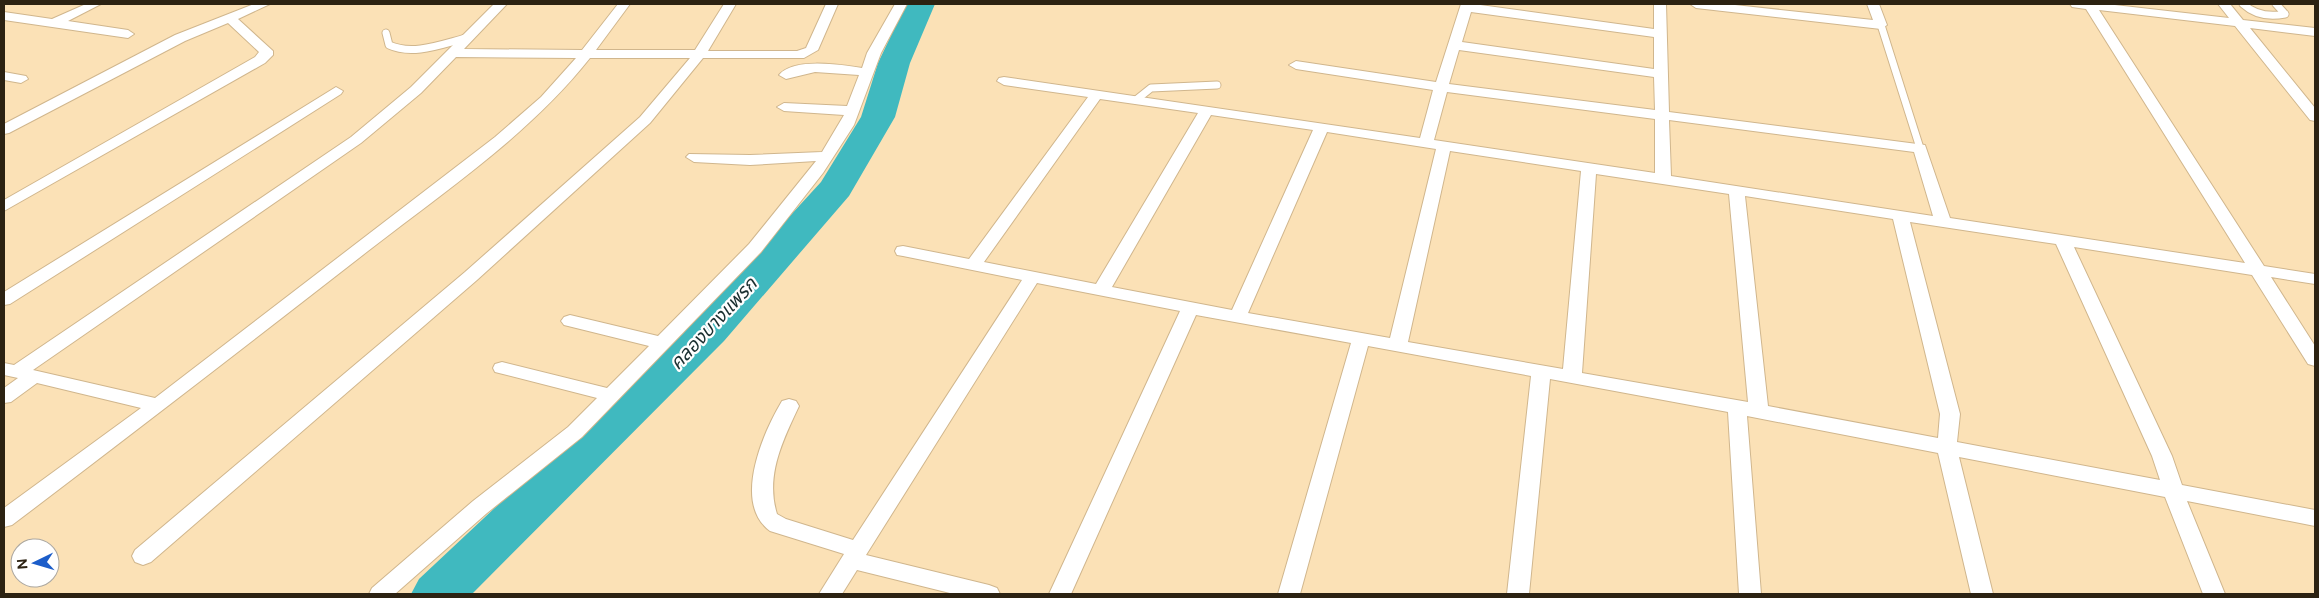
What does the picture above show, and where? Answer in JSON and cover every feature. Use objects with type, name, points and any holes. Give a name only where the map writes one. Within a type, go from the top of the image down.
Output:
[{"type":"street","points":[[54,23],[95,4]]},
{"type":"street","points":[[4,130],[180,38],[230,16],[264,4]]},
{"type":"street","points":[[4,397],[18,372],[356,140],[416,90],[501,4]]},
{"type":"street","points":[[4,519],[158,405],[472,163],[546,99],[585,54],[624,4]]},
{"type":"street","points":[[143,556],[579,181],[644,120],[677,84],[699,55],[730,4]]},
{"type":"street","points":[[452,53],[791,56],[806,54],[811,50],[832,4]]},
{"type":"street","points":[[380,594],[480,507],[575,432],[755,248],[827,156],[854,111],[874,53],[901,4]]},
{"type":"street","points":[[1660,4],[1664,180]]},
{"type":"street","points":[[1696,4],[1881,25],[1873,4]]},
{"type":"street","points":[[2085,4],[2315,32]]},
{"type":"street","points":[[2085,4],[2260,271],[2315,360]]},
{"type":"street","points":[[2224,4],[2315,117]]},
{"type":"street","points":[[1426,144],[1466,6],[1661,34]]},
{"type":"street","points":[[4,16],[128,34]]},
{"type":"street","points":[[4,206],[260,60],[266,52],[230,16]]},
{"type":"street","points":[[1454,45],[1661,74]]},
{"type":"street","points":[[1296,65],[1441,87],[1920,148],[1944,222]]},
{"type":"street","points":[[786,75],[801,68],[866,72]]},
{"type":"street","points":[[4,76],[21,79]]},
{"type":"street","points":[[1004,82],[1322,127],[1944,222],[2063,242],[2315,279]]},
{"type":"street","points":[[4,300],[336,91]]},
{"type":"street","points":[[973,265],[1097,94]]},
{"type":"street","points":[[784,107],[854,111]]},
{"type":"street","points":[[1102,289],[1207,110]]},
{"type":"street","points":[[1238,316],[1322,127]]},
{"type":"street","points":[[1398,345],[1444,147]]},
{"type":"street","points":[[694,157],[750,160],[827,156]]},
{"type":"street","points":[[1572,378],[1589,169]]},
{"type":"street","points":[[1736,190],[1759,412]]},
{"type":"street","points":[[1900,216],[1950,414],[1947,447],[1982,594]]},
{"type":"street","points":[[2063,242],[2162,456],[2173,491],[2214,594]]},
{"type":"street","points":[[903,251],[1190,308],[1947,447],[2315,518]]},
{"type":"street","points":[[830,594],[1032,277]]},
{"type":"street","points":[[1060,594],[1190,308]]},
{"type":"street","points":[[570,321],[662,343]]},
{"type":"street","points":[[1289,594],[1360,339]]},
{"type":"street","points":[[502,368],[611,395]]},
{"type":"street","points":[[18,372],[158,405]]},
{"type":"street","points":[[1518,594],[1541,373]]},
{"type":"street","points":[[789,406],[770,448],[763,471],[762,499],[768,518],[778,525],[855,555],[989,594]]},
{"type":"street","points":[[1737,408],[1750,594]]},
{"type":"lane","points":[[2243,4],[2253,13],[2274,16],[2286,14],[2276,4]]},
{"type":"lane","points":[[1881,25],[1920,148]]},
{"type":"lane","points":[[386,33],[389,45],[401,49],[428,48],[466,38]]},
{"type":"lane","points":[[1136,100],[1144,90],[1157,87],[1217,85]]},
{"type":"waterway","name":"คลองบางแพรก","points":[[438,594],[709,331],[836,188],[878,117],[894,63],[920,4]]}]
